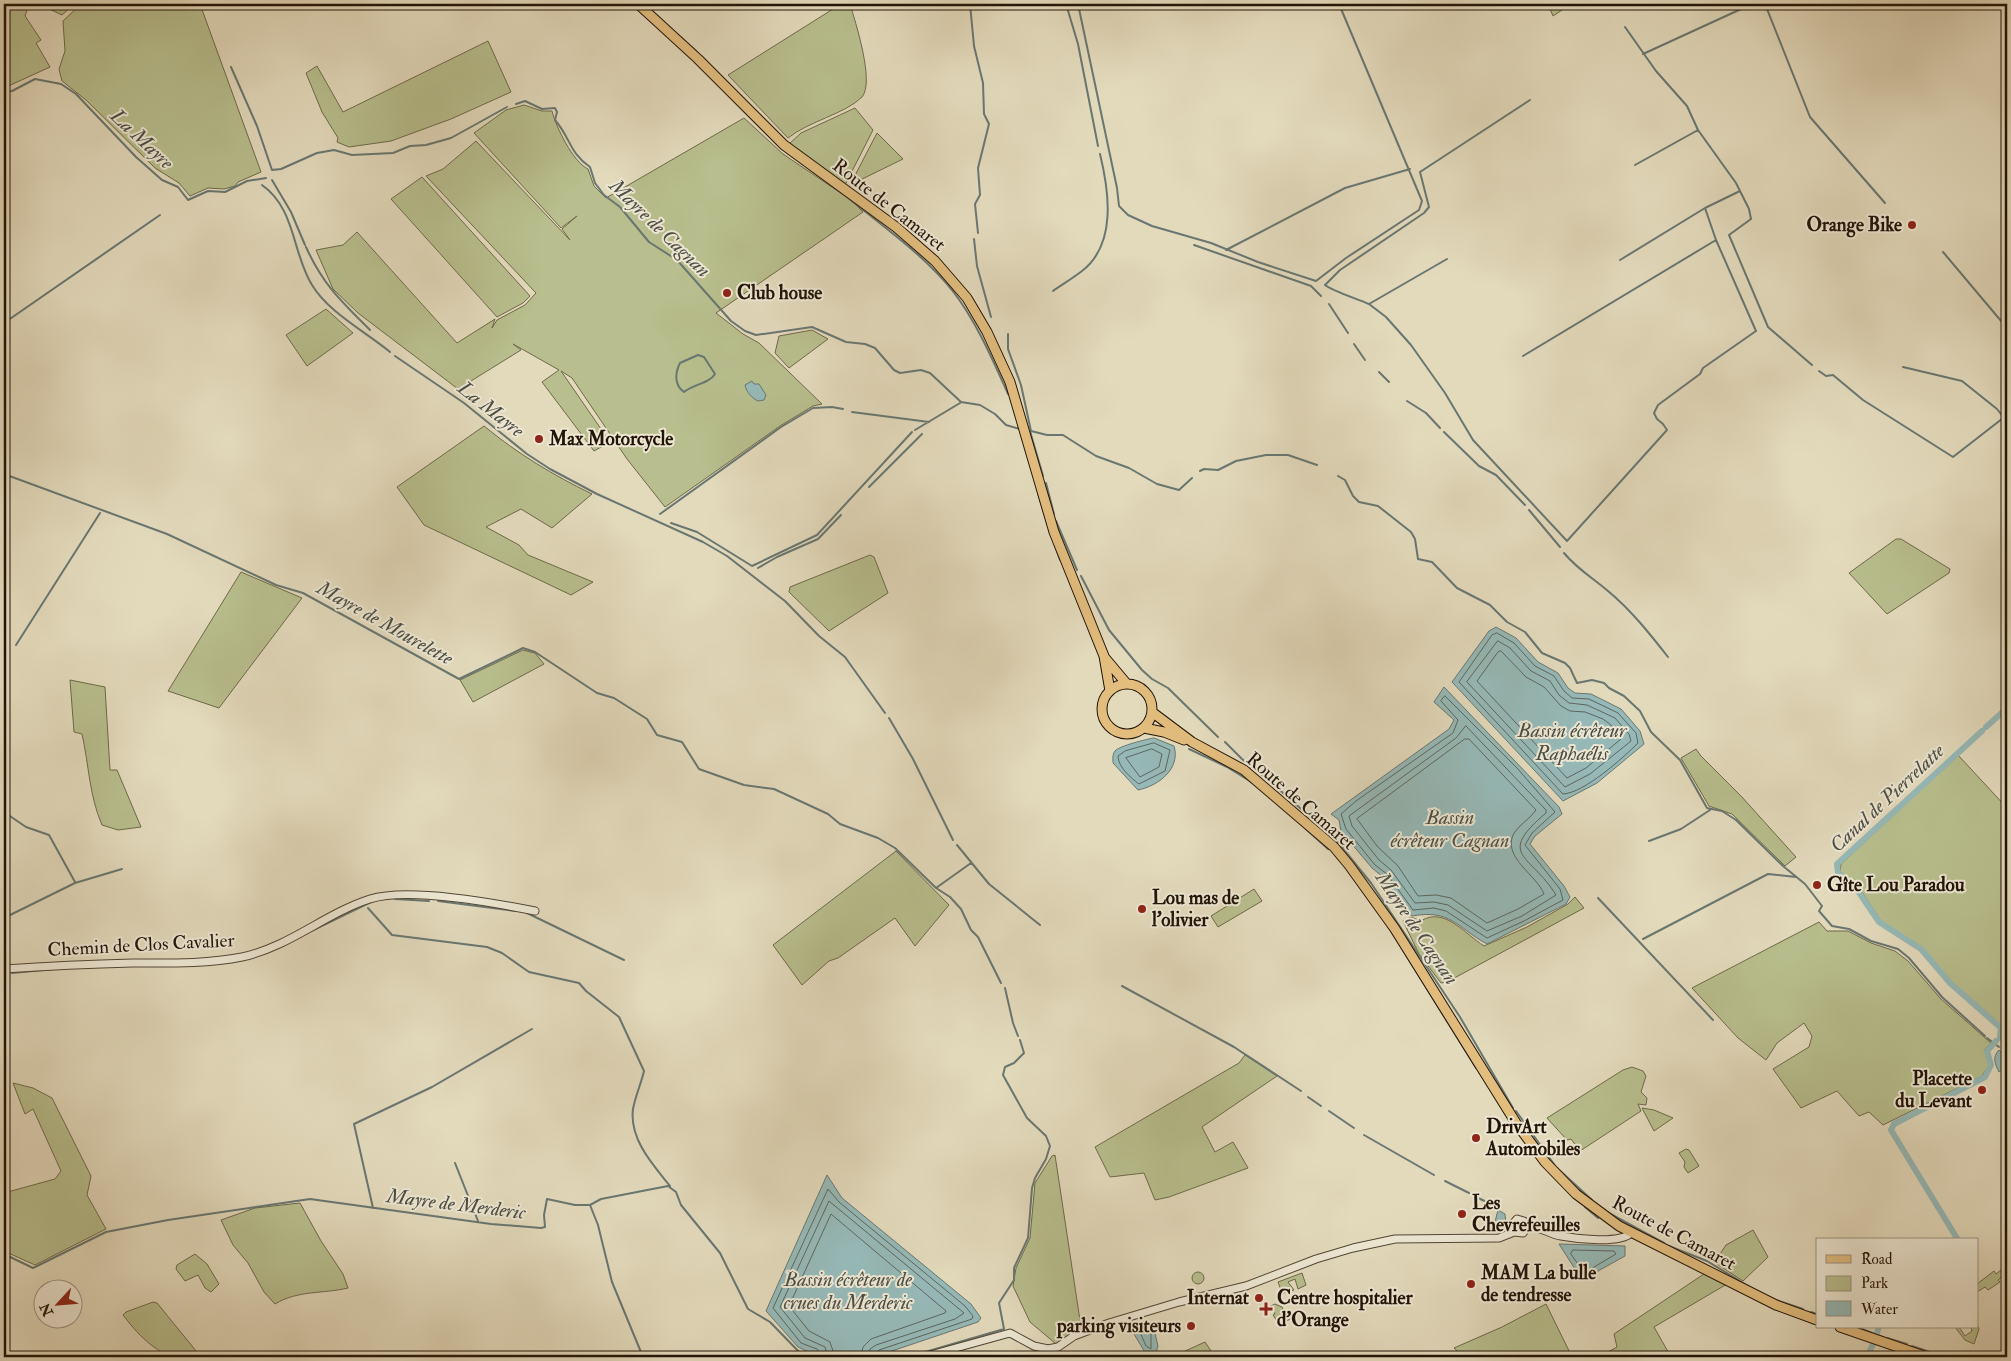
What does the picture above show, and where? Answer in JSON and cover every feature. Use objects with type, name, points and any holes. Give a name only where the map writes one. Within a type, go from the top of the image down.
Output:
[{"type":"main road","name":"Route de Camaret","points":[[638,4],[698,59],[784,145],[896,227],[948,274],[967,298],[987,332],[1008,377],[1054,532],[1104,656],[1110,691],[1102,705],[1104,719],[1108,726],[1123,734],[1133,733],[1144,728],[1156,729],[1192,742],[1244,770],[1334,848],[1379,905],[1509,1112],[1545,1162],[1576,1194],[1608,1219],[1631,1233],[1776,1305],[1816,1320]]},
{"type":"main road","name":"Route de Camaret","points":[[1104,656],[1126,684],[1142,689],[1150,698],[1152,712],[1192,742]]},
{"type":"main road","points":[[1110,691],[1126,684]]},
{"type":"main road","points":[[1144,728],[1152,712]]},
{"type":"main road","points":[[1843,1328],[1916,1356]]},
{"type":"street","name":"Chemin de Clos Cavalier","points":[[4,969],[78,964],[176,963],[242,957],[268,949],[358,904],[384,896],[448,898],[535,911]]},
{"type":"street","points":[[1514,1232],[1512,1225],[1517,1220],[1524,1221],[1527,1227]]},
{"type":"street","points":[[923,1357],[1009,1333],[1034,1346],[1048,1349],[1054,1348],[1074,1336],[1109,1323],[1179,1302],[1246,1286],[1316,1259],[1353,1248],[1395,1239],[1499,1238],[1514,1232],[1521,1234],[1527,1227],[1540,1227],[1561,1236],[1608,1239],[1623,1238],[1631,1233]]},
{"type":"green space","points":[[4,4],[29,4],[25,16],[41,40],[36,43],[50,67],[4,88]]},
{"type":"green space","points":[[39,4],[74,4],[62,15]]},
{"type":"green space","points":[[81,4],[200,4],[261,172],[238,182],[235,186],[224,189],[208,188],[190,196],[179,183],[155,168],[86,100],[62,81],[59,69],[65,51],[63,21]]},
{"type":"green space","points":[[841,4],[850,4],[863,51],[866,79],[862,97],[837,113],[806,127],[788,138],[728,75]]},
{"type":"green space","points":[[1548,4],[1571,4],[1553,16]]},
{"type":"green space","points":[[488,41],[511,92],[451,119],[391,141],[349,147],[337,142],[338,138],[322,112],[306,73],[317,66],[343,112]]},
{"type":"green space","points":[[524,105],[542,111],[552,111],[561,135],[571,152],[588,169],[594,186],[606,198],[744,118],[783,154],[851,200],[863,212],[716,313],[743,334],[759,343],[822,404],[813,406],[780,426],[665,507],[627,459],[572,378],[561,371],[610,442],[594,451],[542,382],[559,370],[513,344],[521,350],[458,389],[358,313],[333,289],[316,250],[343,245],[357,232],[457,343],[495,319],[492,328],[497,320],[525,305],[536,293],[426,176],[443,169],[476,141],[570,240],[562,229],[577,216],[561,228],[474,133],[506,110]]},
{"type":"green space","points":[[855,108],[873,130],[845,185],[788,145],[801,133]]},
{"type":"green space","points":[[877,133],[903,159],[850,185]]},
{"type":"green space","points":[[422,177],[530,296],[523,303],[497,317],[391,199]]},
{"type":"green space","points":[[326,309],[353,333],[307,366],[286,335]]},
{"type":"green space","points":[[812,330],[828,339],[789,368],[775,353],[779,336]]},
{"type":"green space","points":[[484,426],[536,463],[592,494],[552,528],[521,509],[486,527],[519,545],[528,555],[593,582],[571,595],[424,525],[397,487]]},
{"type":"green space","points":[[1896,539],[1901,539],[1950,569],[1949,573],[1887,614],[1849,573]]},
{"type":"green space","points":[[870,555],[874,557],[888,593],[829,631],[789,592],[790,587]]},
{"type":"green space","points":[[241,572],[302,598],[219,708],[168,691]]},
{"type":"green space","points":[[523,650],[535,653],[544,664],[473,702],[460,680]]},
{"type":"green space","points":[[70,680],[105,687],[110,770],[117,770],[141,827],[118,830],[102,825],[92,791],[82,734],[74,732]]},
{"type":"green space","points":[[1696,749],[1796,857],[1785,866],[1732,814],[1709,806],[1681,758]]},
{"type":"green space","points":[[1958,755],[2007,808],[2007,1043],[2004,1040],[2003,1027],[1950,981],[1921,947],[1881,921],[1858,886],[1840,872],[1841,864]]},
{"type":"green space","points":[[896,851],[949,905],[915,946],[895,918],[838,958],[829,961],[802,985],[773,945]]},
{"type":"green space","points":[[1254,889],[1262,901],[1218,927],[1211,916]]},
{"type":"green space","points":[[1575,897],[1584,908],[1447,982],[1441,983],[1419,954],[1403,921],[1411,917],[1421,921],[1430,917],[1446,919],[1484,946],[1527,927],[1568,904]]},
{"type":"green space","points":[[1819,922],[1827,931],[1848,931],[1871,943],[1895,951],[1908,961],[1941,999],[1991,1043],[1985,1049],[1989,1065],[1982,1076],[1883,1125],[1869,1112],[1859,1116],[1837,1091],[1801,1108],[1773,1069],[1809,1047],[1812,1036],[1804,1023],[1777,1043],[1766,1060],[1738,1038],[1692,988]]},
{"type":"green space","points":[[1245,1055],[1277,1076],[1202,1127],[1215,1152],[1233,1142],[1248,1168],[1169,1197],[1155,1200],[1144,1173],[1110,1177],[1095,1147],[1239,1063]]},
{"type":"green space","points":[[1632,1067],[1643,1071],[1646,1076],[1641,1092],[1647,1098],[1646,1105],[1638,1104],[1641,1111],[1580,1151],[1571,1139],[1567,1140],[1547,1118],[1623,1070]]},
{"type":"green space","points":[[13,1083],[33,1088],[52,1098],[91,1176],[87,1195],[106,1229],[35,1265],[4,1251],[4,1193],[55,1179],[61,1171],[33,1109],[25,1114]]},
{"type":"green space","points":[[1642,1108],[1654,1110],[1673,1118],[1654,1131]]},
{"type":"green space","points":[[1686,1149],[1689,1150],[1699,1166],[1688,1173],[1684,1167],[1685,1162],[1679,1153]]},
{"type":"green space","points":[[1055,1155],[1081,1327],[1056,1344],[1030,1322],[1013,1286],[1016,1268],[1030,1238],[1035,1183],[1052,1156]]},
{"type":"green space","points":[[300,1203],[321,1241],[343,1274],[348,1288],[302,1294],[275,1304],[264,1292],[248,1263],[233,1245],[221,1220],[255,1208]]},
{"type":"green space","points":[[1753,1230],[1768,1257],[1743,1281],[1709,1259],[1720,1254],[1726,1245]]},
{"type":"green space","points":[[195,1254],[207,1264],[219,1284],[211,1292],[205,1288],[198,1275],[185,1281],[176,1269],[177,1265]]},
{"type":"green space","points":[[2007,1265],[2007,1273],[1998,1280],[2000,1282],[1988,1290],[1985,1287],[1978,1291],[1978,1283],[1994,1271],[1996,1274]]},
{"type":"green space","points":[[1196,1272],[1200,1272],[1204,1278],[1200,1284],[1196,1284],[1192,1280],[1192,1276]]},
{"type":"green space","points":[[1302,1273],[1306,1285],[1298,1289],[1295,1279],[1288,1282],[1294,1290],[1280,1294],[1278,1291],[1281,1290],[1278,1282]]},
{"type":"green space","points":[[1704,1274],[1727,1284],[1654,1327],[1671,1357],[1599,1357],[1617,1347],[1614,1334]]},
{"type":"green space","points":[[153,1302],[157,1303],[201,1357],[177,1357],[161,1352],[140,1335],[123,1315],[126,1312]]},
{"type":"green space","points":[[1275,1304],[1282,1307],[1286,1316],[1291,1313],[1293,1318],[1279,1324],[1273,1315],[1275,1314],[1273,1310],[1266,1313],[1264,1309]]},
{"type":"green space","points":[[1546,1304],[1572,1357],[1464,1357],[1454,1348],[1502,1327]]},
{"type":"green space","points":[[1978,1326],[1979,1329],[1974,1344],[1965,1340],[1956,1328],[1960,1328],[1965,1336],[1972,1331],[1971,1328]]},
{"type":"green space","points":[[1205,1342],[1215,1357],[1183,1357],[1183,1352]]},
{"type":"water","points":[[752,381],[754,384],[759,384],[766,395],[764,400],[758,401],[748,393],[745,385]]},
{"type":"water","name":"Bassin écrêteur Raphaélis","points":[[1496,627],[1516,638],[1538,662],[1558,673],[1568,688],[1575,693],[1591,694],[1621,709],[1640,731],[1644,744],[1597,783],[1563,801],[1452,682],[1489,631]]},
{"type":"water","name":"Bassin écrêteur Cagnan","points":[[1444,687],[1559,807],[1562,814],[1535,836],[1530,844],[1564,886],[1570,897],[1566,904],[1487,944],[1445,917],[1425,914],[1412,916],[1402,906],[1383,877],[1372,868],[1341,831],[1339,820],[1331,814],[1449,729],[1454,720],[1434,702]]},
{"type":"water","points":[[1154,738],[1174,746],[1174,762],[1171,769],[1160,780],[1153,785],[1138,790],[1113,763],[1113,754],[1122,747]]},
{"type":"water","points":[[1999,1050],[2007,1058],[2007,1065],[1999,1072],[1995,1058]]},
{"type":"water","name":"Bassin écrêteur de crues du Merderic","points":[[827,1175],[842,1198],[971,1304],[981,1318],[978,1322],[874,1357],[819,1357],[798,1347],[766,1311]]},
{"type":"water","points":[[1498,1210],[1505,1214],[1506,1224],[1502,1231],[1496,1232],[1493,1230]]},
{"type":"water","points":[[1559,1244],[1625,1246],[1625,1256],[1582,1280]]},
{"type":"water","points":[[1137,1324],[1154,1329],[1158,1346],[1156,1353],[1146,1354],[1131,1329]]},
{"type":"waterway","points":[[970,4],[974,46],[983,83],[984,114],[989,124],[978,168],[980,195],[975,204],[978,233]]},
{"type":"waterway","points":[[1066,4],[1078,44],[1098,146]]},
{"type":"waterway","points":[[1078,4],[1117,188],[1119,206],[1128,215],[1152,226],[1211,243],[1258,262],[1316,281],[1346,258],[1419,210],[1422,201],[1339,4]]},
{"type":"waterway","points":[[1643,54],[1752,4]]},
{"type":"waterway","points":[[1765,4],[1810,117],[1885,203]]},
{"type":"waterway","points":[[1625,27],[1656,71],[1687,106],[1698,130],[1736,183],[1749,209],[1751,219],[1729,235],[1768,327],[1812,365]]},
{"type":"waterway","points":[[677,34],[696,51]]},
{"type":"waterway","points":[[701,56],[729,84]]},
{"type":"waterway","name":"Mayre de Cagnan","points":[[231,67],[257,126],[272,170],[281,169],[317,153],[334,150],[352,155],[393,153],[410,146],[426,145],[451,138],[507,107]]},
{"type":"waterway","name":"La Mayre","points":[[4,92],[12,91],[35,79],[61,84],[76,94],[136,157],[162,180],[178,187],[188,200],[208,191],[225,192],[247,181],[266,178]]},
{"type":"waterway","points":[[1447,259],[1369,304],[1325,285],[1340,270],[1424,213],[1429,207],[1420,172],[1530,100]]},
{"type":"waterway","name":"Mayre de Cagnan","points":[[516,104],[525,101],[542,109],[555,108],[557,112],[555,120],[578,157],[590,167],[595,183],[604,195],[620,207],[649,242],[677,260],[731,321],[745,331],[756,335],[812,327],[846,342],[865,344],[875,348],[894,370],[900,373],[921,370],[930,373],[961,402],[980,405],[995,414],[1006,425],[1020,429]]},
{"type":"waterway","points":[[736,103],[777,144]]},
{"type":"waterway","points":[[1635,165],[1698,130]]},
{"type":"waterway","points":[[1053,291],[1082,271],[1093,260],[1101,247],[1108,216],[1106,184],[1100,154]]},
{"type":"waterway","points":[[796,159],[836,189]]},
{"type":"waterway","points":[[1226,250],[1345,188],[1410,169]]},
{"type":"waterway","name":"La Mayre","points":[[272,180],[291,212],[305,245]]},
{"type":"waterway","points":[[262,185],[281,206],[306,272],[319,295],[338,313],[390,352]]},
{"type":"waterway","points":[[1620,260],[1705,208],[1740,191]]},
{"type":"waterway","points":[[846,196],[915,252],[952,290],[976,327],[1008,394]]},
{"type":"waterway","points":[[1369,304],[1386,317],[1411,345],[1445,393],[1473,440],[1567,541],[1667,430],[1654,413],[1658,405],[1700,374],[1703,368],[1756,331],[1716,240],[1705,208]]},
{"type":"waterway","points":[[4,323],[160,215]]},
{"type":"waterway","points":[[974,239],[977,266],[991,317]]},
{"type":"waterway","points":[[1523,356],[1716,240]]},
{"type":"waterway","points":[[1194,245],[1311,286],[1321,296]]},
{"type":"waterway","name":"La Mayre","points":[[306,247],[326,283],[370,330]]},
{"type":"waterway","points":[[1943,252],[2007,328]]},
{"type":"waterway","points":[[1329,304],[1348,333]]},
{"type":"waterway","points":[[1008,334],[1008,349],[1021,385],[1031,431]]},
{"type":"waterway","points":[[1354,344],[1365,360]]},
{"type":"waterway","points":[[698,355],[704,357],[715,374],[709,380],[684,392],[677,382],[678,367],[680,363],[698,355]]},
{"type":"waterway","name":"La Mayre","points":[[395,356],[464,403],[527,454],[550,469],[597,494],[703,542],[727,556],[785,601],[819,636],[845,657],[885,713]]},
{"type":"waterway","points":[[1903,367],[1962,381],[1997,409],[2004,418]]},
{"type":"waterway","points":[[1819,371],[1826,376],[1833,375],[1863,400],[1953,457],[2007,415]]},
{"type":"waterway","points":[[1379,372],[1389,382]]},
{"type":"waterway","points":[[1407,401],[1426,413],[1440,428]]},
{"type":"waterway","name":"La Mayre","points":[[915,430],[960,403]]},
{"type":"waterway","points":[[660,514],[781,427],[813,408],[832,407],[843,409]]},
{"type":"waterway","points":[[852,412],[929,422]]},
{"type":"waterway","name":"Mayre de Cagnan","points":[[1030,431],[1043,476]]},
{"type":"waterway","points":[[1031,431],[1047,435],[1063,435],[1096,456],[1129,468],[1157,484],[1179,490],[1192,478]]},
{"type":"waterway","name":"La Mayre","points":[[671,523],[697,532],[752,566],[817,535],[912,432]]},
{"type":"waterway","points":[[1444,432],[1479,466],[1496,475],[1525,505]]},
{"type":"waterway","points":[[869,487],[922,434]]},
{"type":"waterway","points":[[1200,471],[1204,469],[1218,470],[1236,461],[1266,455],[1288,455],[1317,465]]},
{"type":"waterway","name":"Mayre de Mourelette","points":[[4,474],[167,534],[276,585],[303,593],[459,679],[523,648],[535,652],[597,693],[614,698],[647,719],[657,735],[682,742],[699,769],[744,785],[774,789],[828,814],[840,824],[878,838],[895,848],[936,888],[950,897],[961,909],[971,930],[978,937],[1001,983]]},
{"type":"waterway","points":[[1338,476],[1345,480],[1353,496],[1359,502],[1378,506],[1411,532],[1415,539],[1418,559],[1432,562],[1457,588],[1490,605],[1507,622],[1525,632],[1542,653],[1565,663],[1570,668],[1577,683],[1592,680],[1604,683],[1624,696],[1640,711],[1651,732],[1680,760],[1707,808],[1722,811],[1736,820],[1783,866],[1805,884],[1822,906],[1819,911],[1832,926],[1849,929],[1871,941],[1898,949],[1909,958],[1942,997],[1985,1036]]},
{"type":"waterway","name":"Mayre de Cagnan","points":[[1046,483],[1054,514]]},
{"type":"waterway","points":[[1038,493],[1049,529]]},
{"type":"waterway","points":[[1529,510],[1560,547]]},
{"type":"waterway","points":[[16,645],[100,513]]},
{"type":"waterway","points":[[758,568],[777,557],[818,539],[841,515]]},
{"type":"waterway","name":"Mayre de Cagnan","points":[[1056,521],[1077,570]]},
{"type":"waterway","points":[[1054,543],[1060,560]]},
{"type":"waterway","points":[[1564,553],[1580,569],[1625,606],[1668,657]]},
{"type":"waterway","name":"Mayre de Cagnan","points":[[1081,576],[1109,630],[1142,670],[1152,679],[1168,688],[1218,737]]},
{"type":"waterway","name":"Canal de Pierrelatte","points":[[1986,727],[2007,708]]},
{"type":"waterway","points":[[889,718],[913,759],[953,840]]},
{"type":"waterway","name":"Canal de Pierrelatte","points":[[1982,731],[1837,864],[1838,873],[1856,888],[1879,922],[1921,949],[1950,983],[2001,1028],[2000,1038]]},
{"type":"waterway","name":"Mayre de Cagnan","points":[[1225,742],[1242,759],[1269,780]]},
{"type":"waterway","points":[[1189,749],[1227,767],[1253,783]]},
{"type":"waterway","name":"Mayre de Cagnan","points":[[1273,784],[1336,840],[1371,883],[1460,1017],[1513,1108]]},
{"type":"waterway","points":[[1649,841],[1681,829],[1710,810]]},
{"type":"waterway","points":[[4,812],[26,827],[49,835],[75,882]]},
{"type":"waterway","points":[[1305,828],[1328,849]]},
{"type":"waterway","points":[[957,845],[989,884],[1040,925]]},
{"type":"waterway","points":[[1335,855],[1343,864]]},
{"type":"waterway","points":[[936,888],[971,863]]},
{"type":"waterway","points":[[4,918],[75,883],[122,869]]},
{"type":"waterway","points":[[1643,939],[1768,874],[1796,877]]},
{"type":"waterway","points":[[1598,898],[1713,1020]]},
{"type":"waterway","points":[[395,899],[429,901]]},
{"type":"waterway","points":[[303,935],[373,901]]},
{"type":"waterway","points":[[438,901],[515,911]]},
{"type":"waterway","points":[[368,908],[392,935],[487,947],[502,953],[529,972],[579,983],[586,991],[619,1017],[644,1071],[633,1109],[633,1120],[638,1141],[656,1169],[670,1186]]},
{"type":"waterway","points":[[527,913],[624,960]]},
{"type":"waterway","points":[[1386,923],[1476,1068]]},
{"type":"waterway","points":[[12,973],[54,969]]},
{"type":"waterway","points":[[1122,986],[1234,1047],[1301,1091]]},
{"type":"waterway","name":"Mayre de Mourelette","points":[[1005,988],[1018,1036]]},
{"type":"waterway","points":[[373,1208],[354,1124],[432,1087],[532,1029]]},
{"type":"waterway","name":"Canal de Pierrelatte","points":[[1987,1038],[1999,1047]]},
{"type":"waterway","name":"Mayre de Mourelette","points":[[1004,1329],[999,1303],[1014,1280],[1014,1268],[1028,1238],[1032,1188],[1050,1146],[1046,1136],[1027,1118],[1003,1075],[1005,1067],[1014,1063],[1024,1053],[1020,1040]]},
{"type":"waterway","name":"Canal de Pierrelatte","points":[[1957,1238],[1891,1130],[1894,1124],[1985,1077],[1991,1065],[1987,1051],[1996,1041]]},
{"type":"waterway","points":[[1308,1097],[1321,1106]]},
{"type":"waterway","points":[[1329,1111],[1354,1128]]},
{"type":"waterway","name":"Mayre de Cagnan","points":[[1516,1111],[1556,1167],[1592,1200]]},
{"type":"waterway","points":[[1364,1135],[1434,1175]]},
{"type":"waterway","points":[[455,1163],[478,1221]]},
{"type":"waterway","points":[[1548,1171],[1562,1185]]},
{"type":"waterway","points":[[1445,1181],[1469,1193]]},
{"type":"waterway","name":"Mayre de Merderic","points":[[4,1254],[33,1268],[106,1232],[168,1220],[310,1199],[491,1224],[541,1228],[545,1227],[544,1215],[547,1199],[575,1205],[590,1205],[601,1199],[668,1186],[676,1192],[681,1205],[720,1253],[748,1309],[770,1322],[804,1357]]},
{"type":"waterway","points":[[1476,1197],[1491,1204]]},
{"type":"waterway","points":[[590,1205],[598,1225],[612,1282],[643,1357]]},
{"type":"waterway","points":[[1585,1207],[1598,1218]]},
{"type":"waterway","name":"Mayre de Cagnan","points":[[1605,1211],[1664,1243]]},
{"type":"waterway","name":"Mayre de Cagnan","points":[[1669,1246],[1707,1261],[1753,1289]]},
{"type":"waterway","name":"Mayre de Cagnan","points":[[1773,1299],[1803,1309]]},
{"type":"waterway","name":"Mayre de Cagnan","points":[[1811,1312],[1816,1314]]},
{"type":"waterway","name":"Mayre de Cagnan","points":[[1860,1328],[1885,1338]]},
{"type":"waterway","name":"Mayre de Cagnan","points":[[1876,1336],[1879,1328]]},
{"type":"waterway","name":"Mayre de Merderic","points":[[908,1357],[1004,1329]]},
{"type":"waterway","name":"Mayre de Merderic","points":[[1013,1338],[1024,1344]]},
{"type":"waterway","name":"Mayre de Cagnan","points":[[1887,1338],[1907,1344]]},
{"type":"waterway","name":"Canal de Pierrelatte","points":[[1867,1357],[1874,1342]]},
{"type":"waterway","name":"Mayre de Cagnan","points":[[1912,1346],[1945,1357]]},
{"type":"waterway","name":"Mayre de Merderic","points":[[1035,1349],[1040,1352]]},
{"type":"place","name":"Orange Bike","points":[[1912,225]]},
{"type":"place","name":"Club house","points":[[727,293]]},
{"type":"place","name":"Max Motorcycle","points":[[539,439]]},
{"type":"place","name":"Gîte Lou Paradou","points":[[1817,885]]},
{"type":"place","name":"Lou mas de l'olivier","points":[[1142,909]]},
{"type":"place","name":"Placette du Levant","points":[[1982,1090]]},
{"type":"place","name":"DrivArt Automobiles","points":[[1476,1138]]},
{"type":"place","name":"Les Chevrefeuilles","points":[[1462,1214]]},
{"type":"place","name":"MAM La bulle de tendresse","points":[[1471,1284]]},
{"type":"place","name":"Internat","points":[[1259,1298]]},
{"type":"place","name":"Centre hospitalier d'Orange","points":[[1266,1309]]},
{"type":"place","name":"parking visiteurs","points":[[1191,1326]]}]
